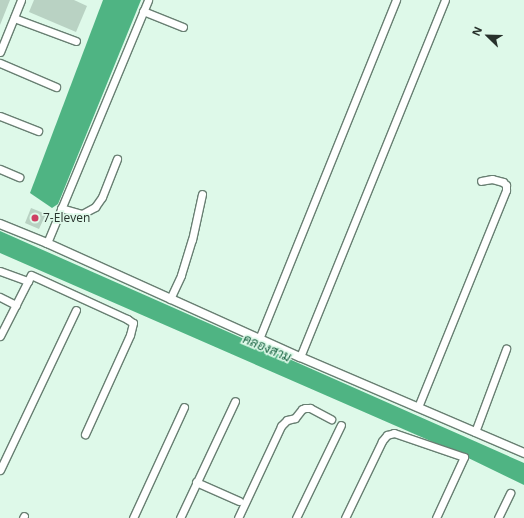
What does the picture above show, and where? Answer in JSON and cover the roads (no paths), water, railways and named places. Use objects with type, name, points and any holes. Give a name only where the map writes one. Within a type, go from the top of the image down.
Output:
[{"type":"street","points":[[0,52],[21,0]]},
{"type":"street","points":[[47,243],[148,0]]},
{"type":"street","points":[[259,339],[396,0]]},
{"type":"street","points":[[300,357],[445,0]]},
{"type":"street","points":[[143,11],[183,27]]},
{"type":"street","points":[[14,18],[76,41]]},
{"type":"street","points":[[0,63],[56,87]]},
{"type":"street","points":[[0,116],[38,131]]},
{"type":"street","points":[[61,208],[82,214],[95,207],[102,197],[117,159]]},
{"type":"street","points":[[0,169],[19,177]]},
{"type":"street","points":[[418,407],[506,190],[506,185],[503,182],[492,179],[481,181]]},
{"type":"street","points":[[170,299],[181,275],[192,240],[202,194]]},
{"type":"street","points":[[0,224],[47,243],[300,357],[524,453]]},
{"type":"street","points":[[0,271],[28,281]]},
{"type":"street","points":[[0,336],[31,275],[133,323],[130,336],[85,434]]},
{"type":"street","points":[[0,297],[16,305]]},
{"type":"street","points":[[0,470],[76,310]]},
{"type":"street","points":[[475,432],[506,350]]},
{"type":"street","points":[[180,518],[235,401]]},
{"type":"street","points":[[134,518],[184,407]]},
{"type":"street","points":[[238,518],[281,426],[287,420],[295,418],[302,409],[305,408],[310,408],[331,419]]},
{"type":"street","points":[[296,518],[341,425]]},
{"type":"street","points":[[345,518],[382,441],[387,435],[394,434],[464,457],[461,468],[436,518]]},
{"type":"street","points":[[196,482],[238,501]]},
{"type":"street","points":[[498,518],[510,493]]},
{"type":"place","name":"7-Eleven","points":[[35,218]]},
{"type":"water label","name":"คลองสาม","points":[[267,348]]}]
